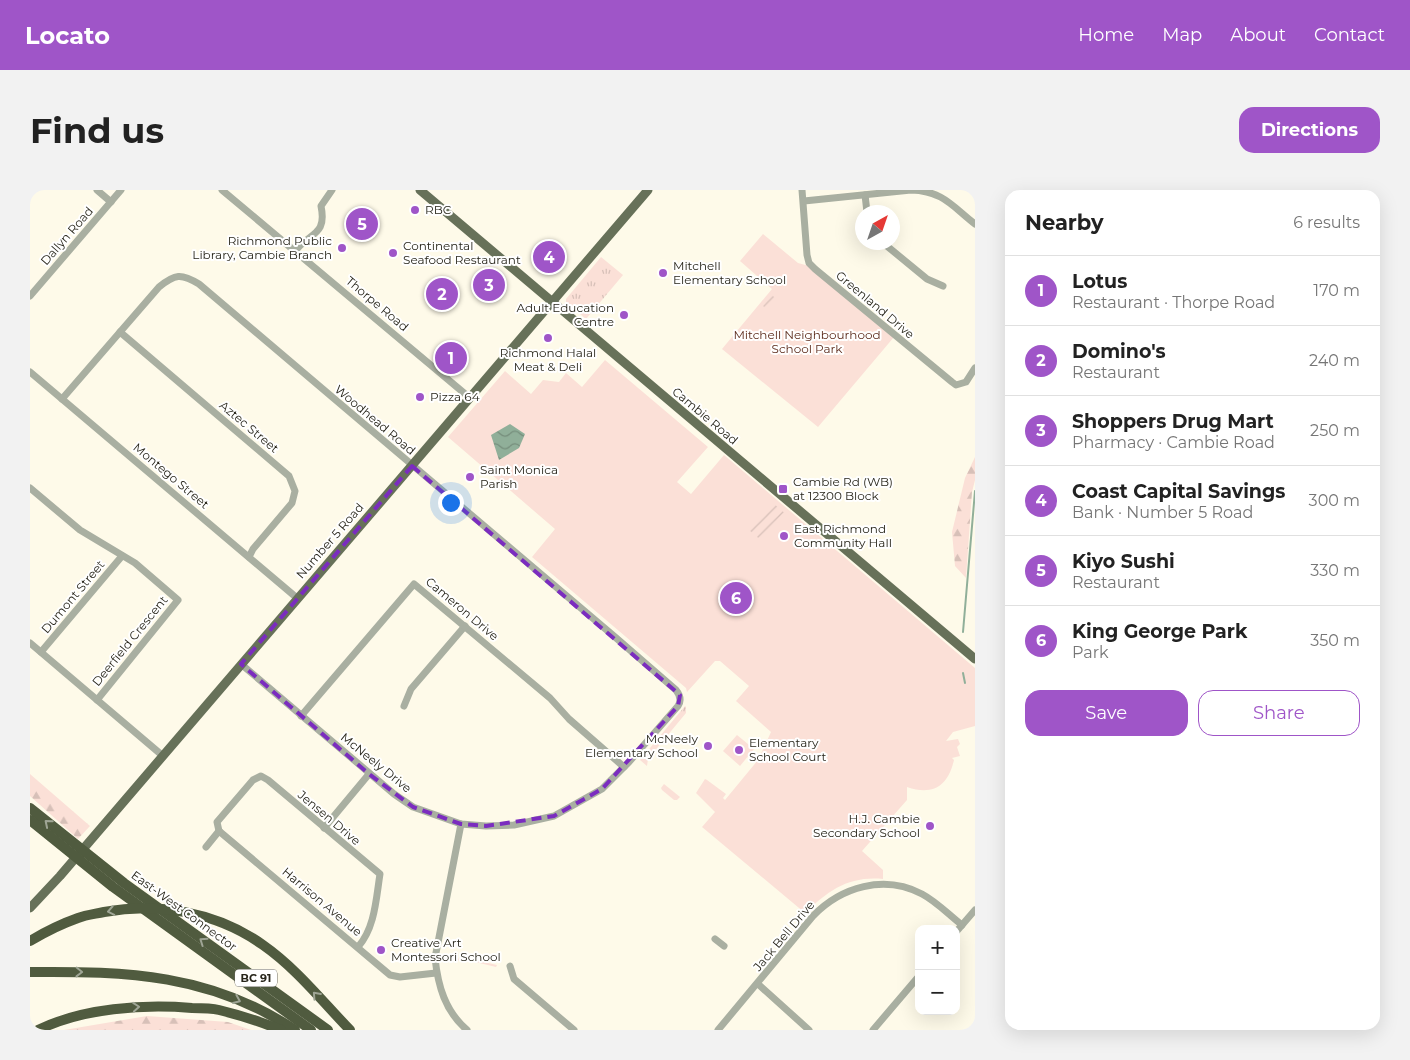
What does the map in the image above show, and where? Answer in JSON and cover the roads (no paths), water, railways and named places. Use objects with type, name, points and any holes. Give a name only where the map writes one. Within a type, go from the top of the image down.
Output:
[{"type":"highway","name":"East-West Connector","points":[[30,808],[63,842],[166,927],[311,1030]]},
{"type":"highway","name":"East-West Connector","points":[[30,820],[328,1030]]},
{"type":"highway","points":[[30,941],[79,917],[124,908],[173,909],[192,912],[227,925],[263,945],[301,978],[350,1030]]},
{"type":"highway","points":[[30,972],[107,972],[136,974],[182,982],[230,997],[261,1010],[295,1030]]},
{"type":"highway","points":[[38,1030],[83,1015],[120,1008],[160,1005],[218,1010],[261,1022],[281,1030]]},
{"type":"main road","name":"Cambie Road","points":[[420,190],[975,660]]},
{"type":"main road","name":"Number 5 Road","points":[[30,908],[60,876],[648,190]]},
{"type":"street","points":[[97,190],[111,202]]},
{"type":"street","name":"Dallyn Road","points":[[30,296],[121,190]]},
{"type":"street","name":"Thorpe Road","points":[[222,190],[296,250],[470,398]]},
{"type":"street","points":[[296,250],[304,240],[314,235],[321,228],[323,219],[322,204],[332,190]]},
{"type":"street","name":"Greenland Drive","points":[[802,190],[807,255],[809,262],[815,269],[956,385],[966,382],[975,368]]},
{"type":"street","points":[[804,201],[926,190],[943,198],[975,224]]},
{"type":"street","points":[[865,195],[866,205]]},
{"type":"street","points":[[892,250],[926,279],[942,286]]},
{"type":"street","name":"Woodhead Road","points":[[62,399],[159,287],[170,278],[182,276],[190,279],[199,284],[662,678],[680,694],[680,699]]},
{"type":"street","name":"Aztec Street","points":[[120,332],[289,476],[295,491],[292,503],[253,549],[249,557]]},
{"type":"street","name":"Montego Street","points":[[30,372],[298,598]]},
{"type":"street","name":"Deerfield Crescent","points":[[30,488],[80,530],[135,563],[178,600],[97,700]]},
{"type":"street","name":"Dumont Street","points":[[41,652],[122,556]]},
{"type":"street","name":"Cameron Drive","points":[[301,716],[414,584],[550,698],[569,720],[624,767]]},
{"type":"street","points":[[404,706],[412,689],[465,626]]},
{"type":"street","points":[[30,643],[162,756]]},
{"type":"street","name":"McNeely Drive","points":[[241,664],[369,774],[413,807],[461,824],[486,826],[514,825],[554,816],[602,789],[678,706],[680,699]]},
{"type":"street","points":[[324,828],[369,774]]},
{"type":"street","name":"Jensen Drive","points":[[219,831],[217,822],[253,780],[261,776],[268,780],[380,874],[374,913],[365,939],[358,947]]},
{"type":"street","points":[[461,824],[435,958],[436,974],[441,993],[449,1010],[467,1030]]},
{"type":"street","points":[[206,847],[219,831]]},
{"type":"street","name":"Harrison Avenue","points":[[219,831],[390,975],[400,977],[436,974]]},
{"type":"street","name":"Jack Bell Drive","points":[[718,1030],[821,908],[842,893],[880,884],[909,889],[932,901],[962,925]]},
{"type":"street","points":[[960,927],[975,910]]},
{"type":"street","points":[[715,939],[724,946]]},
{"type":"street","points":[[510,966],[514,979],[574,1030]]},
{"type":"street","points":[[873,1030],[915,981]]},
{"type":"street","points":[[758,984],[809,1030]]},
{"type":"water","points":[[510,424],[525,434],[519,448],[499,460],[491,435]]},
{"type":"waterway","points":[[963,632],[975,491]]},
{"type":"waterway","points":[[963,673],[965,683]]},
{"type":"place","name":"RBC","points":[[415,210]]},
{"type":"place","name":"Kiyo Sushi","points":[[362,224]]},
{"type":"place","name":"Richmond Public Library, Cambie Branch","points":[[342,248]]},
{"type":"place","name":"Continental Seafood Restaurant","points":[[393,253]]},
{"type":"place","name":"Coast Capital Savings","points":[[549,257]]},
{"type":"place","name":"Mitchell Elementary School","points":[[663,273]]},
{"type":"place","name":"Shoppers Drug Mart","points":[[489,285]]},
{"type":"place","name":"Domino's","points":[[442,294]]},
{"type":"place","name":"Adult Education Centre","points":[[624,315]]},
{"type":"place","name":"Richmond Halal Meat & Deli","points":[[548,338]]},
{"type":"place","name":"Lotus","points":[[451,358]]},
{"type":"place","name":"Pizza 64","points":[[420,397]]},
{"type":"place","name":"Saint Monica Parish","points":[[470,477]]},
{"type":"place","name":"Cambie Rd (WB) at 12300 Block","points":[[783,489]]},
{"type":"place","name":"East Richmond Community Hall","points":[[784,536]]},
{"type":"place","name":"King George Park","points":[[736,598]]},
{"type":"place","name":"McNeely Elementary School","points":[[708,746]]},
{"type":"place","name":"Elementary School Court","points":[[739,750]]},
{"type":"place","name":"H.J. Cambie Secondary School","points":[[930,826]]},
{"type":"place","name":"Creative Art Montessori School","points":[[381,950]]},
{"type":"park label","name":"Mitchell Neighbourhood School Park","points":[[807,342]]}]
